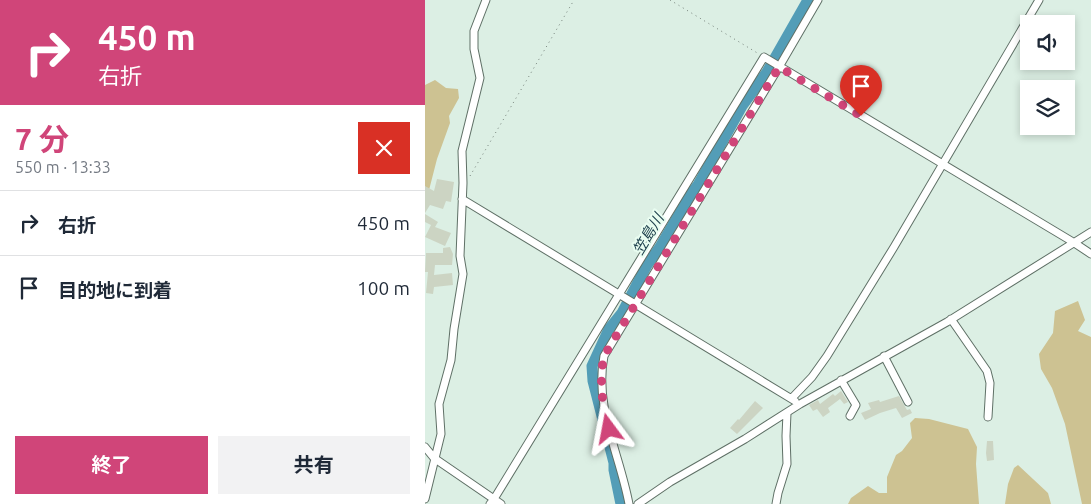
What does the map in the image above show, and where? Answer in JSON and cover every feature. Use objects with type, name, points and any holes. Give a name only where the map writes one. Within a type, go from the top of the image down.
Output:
[{"type":"street","points":[[425,499],[441,434],[440,397],[451,360],[453,329],[463,274],[460,256],[463,199],[462,151],[480,78],[473,38],[486,0]]},
{"type":"street","points":[[629,504],[605,412],[601,384],[601,369],[604,356],[818,0]]},
{"type":"street","points":[[792,398],[812,377],[827,356],[943,165],[1039,0]]},
{"type":"street","points":[[492,502],[764,57],[1091,254]]},
{"type":"street","points":[[463,199],[800,404]]},
{"type":"street","points":[[638,504],[800,404],[951,319],[1091,232]]},
{"type":"street","points":[[951,319],[987,371],[990,383],[988,417]]},
{"type":"street","points":[[884,356],[908,402]]},
{"type":"street","points":[[841,380],[856,405],[849,416]]},
{"type":"street","points":[[776,504],[787,464],[787,412]]},
{"type":"street","points":[[425,447],[434,458],[492,502],[501,504]]},
{"type":"street","points":[[649,496],[652,504]]},
{"type":"path","points":[[463,182],[471,174],[574,0]]},
{"type":"path","points":[[670,0],[764,57]]},
{"type":"shaded area","points":[[435,80],[446,88],[458,89],[459,98],[449,116],[450,123],[437,159],[428,194],[425,196],[425,85]]},
{"type":"shaded area","points":[[1078,301],[1085,320],[1078,331],[1091,337],[1091,504],[1082,504],[1065,424],[1052,388],[1041,369],[1039,354],[1053,333],[1055,311]]},
{"type":"shaded area","points":[[915,418],[929,419],[968,429],[977,447],[976,464],[979,504],[848,504],[851,498],[868,486],[879,493],[887,493],[887,477],[896,455],[902,451],[912,438],[910,423]]},
{"type":"shaded area","points":[[1018,465],[1048,493],[1051,504],[1005,504],[1008,484],[1014,468]]},
{"type":"building","points":[[437,179],[454,182],[451,202],[446,201],[443,209],[430,205],[425,213],[425,186],[434,191]]},
{"type":"building","points":[[425,214],[438,222],[435,227],[451,233],[445,246],[425,237],[431,225],[425,222]]},
{"type":"building","points":[[450,247],[453,254],[452,265],[435,265],[434,275],[452,273],[453,285],[434,287],[433,294],[426,293],[428,272],[425,272],[426,253],[443,253],[443,248]]},
{"type":"building","points":[[841,391],[848,402],[844,404],[840,399],[828,408],[830,412],[823,417],[817,409],[813,411],[809,405],[818,400],[820,404],[833,394],[835,396]]},
{"type":"building","points":[[899,396],[907,410],[910,409],[912,413],[902,418],[896,408],[865,420],[861,413],[871,409],[868,403],[879,400],[880,402]]},
{"type":"building","points":[[755,401],[763,408],[737,434],[730,428]]},
{"type":"building","points":[[987,441],[993,441],[994,460],[987,461]]},
{"type":"waterway","name":"笠島川","points":[[621,504],[614,463],[593,381],[592,366],[609,329],[622,313],[647,265],[698,185],[742,106],[767,72],[808,0]]},
{"type":"route","points":[[609,429],[601,384],[601,369],[604,356],[779,67],[861,116]]}]
